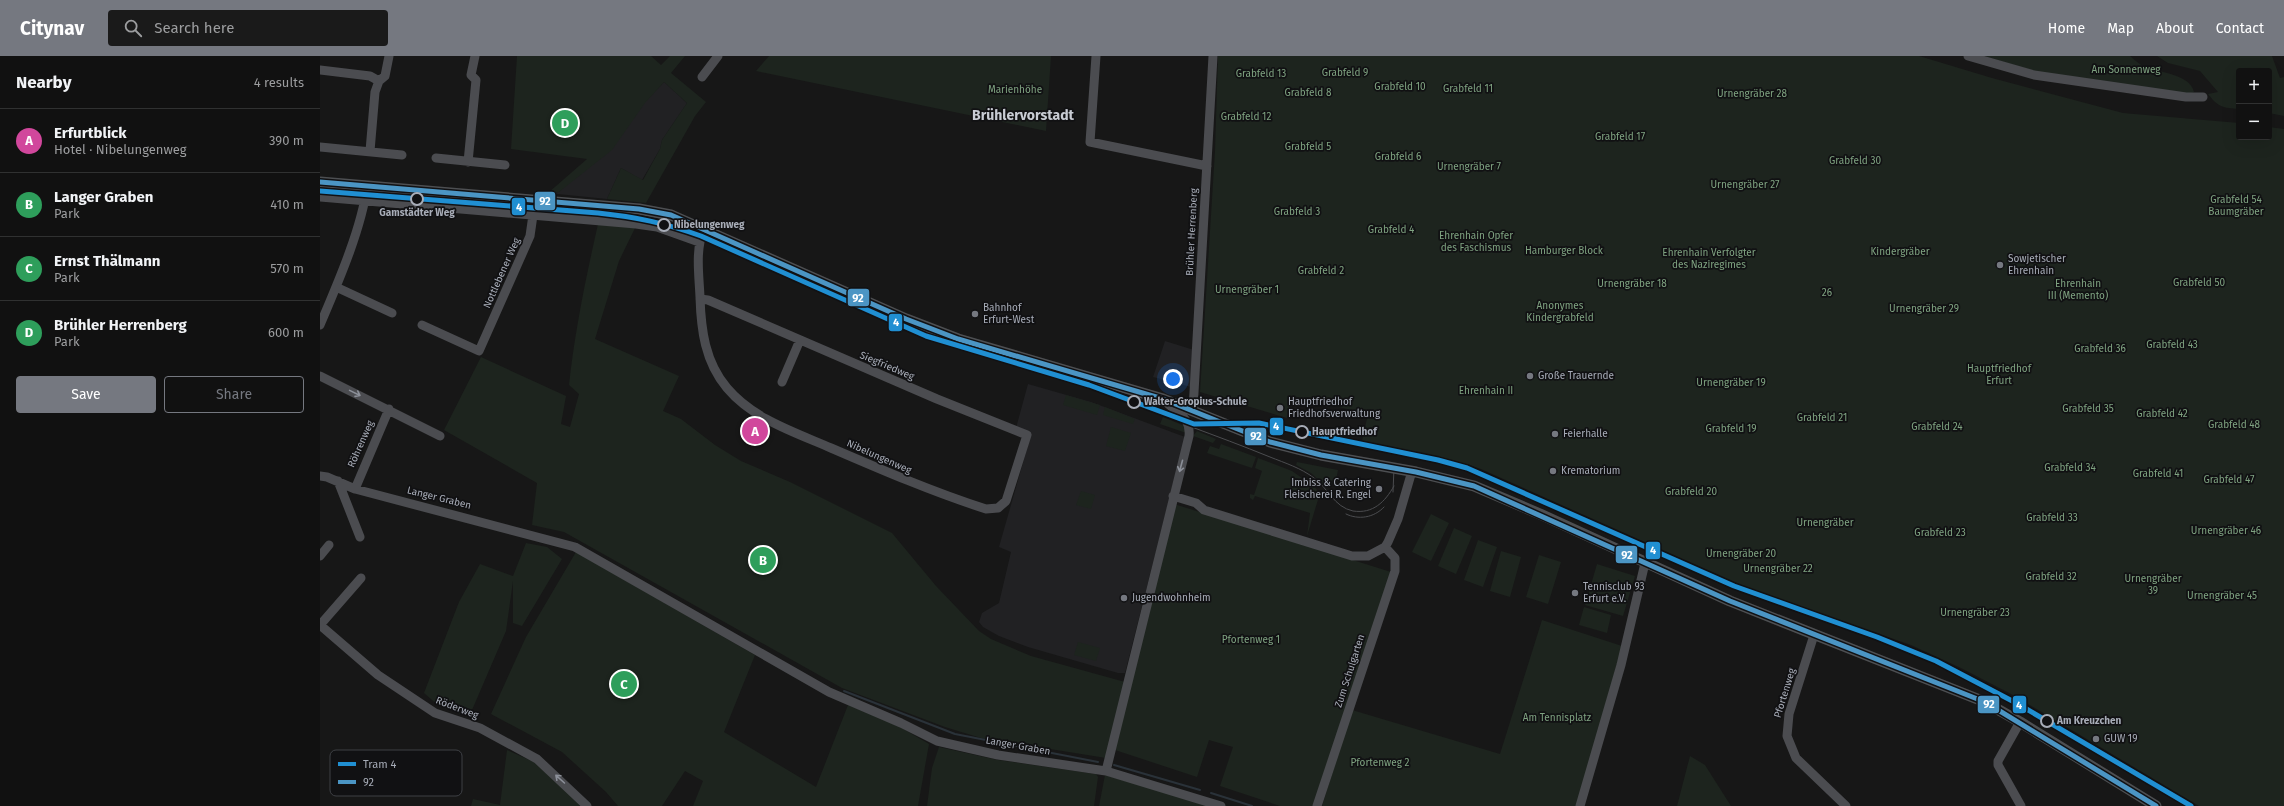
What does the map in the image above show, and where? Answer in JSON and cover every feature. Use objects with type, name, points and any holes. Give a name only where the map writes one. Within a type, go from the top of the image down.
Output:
[{"type":"main road","points":[[320,182],[639,209],[671,215],[704,228],[938,332],[1163,399],[1277,444],[1321,455],[1412,471],[1474,486],[1497,495],[1730,601],[1985,702],[2156,806]]},
{"type":"street","points":[[370,151],[375,92],[379,81],[385,76],[389,56]]},
{"type":"street","points":[[468,162],[476,80],[471,75],[475,56]]},
{"type":"street","points":[[702,77],[718,56]]},
{"type":"street","points":[[1096,56],[1090,142],[1207,166]]},
{"type":"street","name":"Brühler Herrenberg","points":[[1193,410],[1213,56]]},
{"type":"street","points":[[1968,56],[2034,75],[2186,97],[2203,97]]},
{"type":"street","points":[[320,70],[370,76],[379,81]]},
{"type":"street","points":[[320,147],[402,155]]},
{"type":"street","points":[[436,158],[505,165]]},
{"type":"street","points":[[320,325],[336,287],[365,201],[367,186]]},
{"type":"street","points":[[320,198],[636,224],[657,227],[699,242]]},
{"type":"street","name":"Nottlebener Weg","points":[[422,325],[479,352],[521,260],[530,236],[535,200]]},
{"type":"street","name":"Nibelungenweg","points":[[704,228],[699,242],[700,299],[703,337],[710,363],[722,381],[744,406],[766,419],[905,481],[986,509],[998,508],[1006,501],[1014,476]]},
{"type":"street","points":[[336,287],[392,313]]},
{"type":"street","name":"Siegfriedweg","points":[[700,299],[708,300],[1027,435],[1014,476]]},
{"type":"street","points":[[782,382],[800,340]]},
{"type":"street","points":[[320,376],[389,409],[440,436]]},
{"type":"street","points":[[1106,771],[1189,436],[1189,426],[1184,416],[1174,411],[1163,399]]},
{"type":"street","name":"Röhrenweg","points":[[356,489],[389,409]]},
{"type":"street","points":[[1173,496],[1196,503],[1204,510],[1352,556],[1368,556],[1385,547],[1398,520],[1412,471]]},
{"type":"street","name":"Langer Graben","points":[[320,476],[338,481],[356,489],[575,547],[829,692],[901,723],[937,741],[998,755],[1106,771],[1221,806]]},
{"type":"street","points":[[338,481],[360,537]]},
{"type":"street","points":[[320,556],[329,545]]},
{"type":"street","name":"Zum Schulgarten","points":[[1317,806],[1395,570],[1395,558],[1385,547]]},
{"type":"street","points":[[1580,806],[1621,665],[1645,563]]},
{"type":"street","name":"Röderweg","points":[[360,578],[320,625],[378,675],[435,713],[480,728],[537,758],[588,806]]},
{"type":"street","name":"Pfortenweg","points":[[1814,635],[1789,714],[1787,736],[1789,747],[1796,758],[1846,806]]},
{"type":"street","points":[[2020,722],[1998,761],[1998,765],[2021,806]]},
{"type":"shaded area","points":[[664,82],[687,103],[662,140],[660,149],[642,180],[621,168],[607,199],[548,193],[559,192]]},
{"type":"shaded area","points":[[1165,341],[1194,350],[1191,387],[1153,377]]},
{"type":"shaded area","points":[[1028,384],[1091,402],[1185,437],[1125,673],[1118,673],[1028,647],[999,636],[983,627],[979,622],[982,613],[999,603],[1011,552],[999,547],[1030,438],[1016,428]]},
{"type":"green space","points":[[517,56],[651,56],[661,65],[670,56],[685,56],[671,73],[706,102],[695,116],[646,203],[607,199],[621,168],[643,180],[660,149],[662,140],[687,103],[664,82],[645,103],[612,150],[559,192],[548,193],[587,159],[511,149]]},
{"type":"green space","name":"Marienhöhe","points":[[769,56],[1051,56],[1046,131],[756,71]]},
{"type":"green space","name":"Hauptfriedhof Erfurt","points":[[1218,56],[1919,56],[1992,78],[2123,113],[2236,123],[2236,140],[2272,140],[2272,127],[2284,129],[2284,806],[2199,806],[2013,695],[1961,668],[1911,645],[1752,590],[1481,469],[1453,460],[1362,441],[1368,414],[1293,396],[1287,418],[1200,392],[1215,151]]},
{"type":"green space","name":"Am Sonnenweg","points":[[1984,56],[2130,56],[2145,67],[2174,75],[2187,81],[2194,92],[2189,94],[2034,71]]},
{"type":"green space","name":"Am Sonnenweg","points":[[2157,56],[2272,56],[2280,78],[2284,77],[2284,116],[2272,114],[2272,68],[2236,68],[2236,109],[2221,106],[2215,102],[2208,94],[2218,92],[2200,71],[2168,63]]},
{"type":"green space","points":[[598,224],[635,228],[619,261],[595,339],[679,376],[663,411],[681,419],[715,445],[741,461],[790,482],[892,533],[936,586],[979,631],[991,639],[1031,656],[1125,682],[1106,758],[981,738],[945,727],[842,688],[564,532],[532,525],[537,483],[444,430],[481,357],[566,396],[561,424],[570,427],[579,394],[569,385],[571,364],[581,304]]},
{"type":"green space","points":[[1066,395],[1100,405],[1097,415],[1063,405]]},
{"type":"green space","points":[[1105,407],[1135,419],[1133,424],[1103,415]]},
{"type":"green space","points":[[1163,417],[1187,427],[1186,433],[1160,424]]},
{"type":"green space","points":[[1111,427],[1131,433],[1125,451],[1106,446]]},
{"type":"green space","points":[[1197,431],[1216,439],[1213,443],[1193,436]]},
{"type":"green space","points":[[1221,444],[1256,457],[1252,468],[1207,453],[1210,446],[1219,449]]},
{"type":"green space","points":[[1258,458],[1292,471],[1302,478],[1304,476],[1320,493],[1307,536],[1310,513],[1255,496],[1253,500],[1250,498],[1250,494],[1254,495],[1262,471],[1255,468]]},
{"type":"green space","points":[[1297,462],[1338,470],[1336,480],[1327,488],[1311,473],[1296,465]]},
{"type":"green space","points":[[1081,491],[1095,495],[1091,509],[1076,505]]},
{"type":"green space","name":"Pfortenweg 1","points":[[1174,504],[1391,572],[1314,806],[1280,806],[1220,786],[1233,747],[1209,740],[1197,777],[1115,750]]},
{"type":"green space","points":[[1431,514],[1449,523],[1431,561],[1412,552]]},
{"type":"green space","points":[[1454,528],[1472,536],[1456,574],[1438,566]]},
{"type":"green space","points":[[1478,540],[1497,547],[1483,587],[1464,580]]},
{"type":"green space","points":[[526,543],[547,547],[562,559],[522,626],[513,623],[513,581],[506,631],[469,717],[439,706],[424,693],[459,602],[480,564],[513,576]]},
{"type":"green space","points":[[1501,551],[1521,557],[1510,597],[1490,591]]},
{"type":"green space","points":[[576,552],[755,655],[724,732],[816,787],[848,705],[900,727],[929,744],[918,806],[693,806],[703,781],[685,771],[662,806],[618,806],[606,792],[562,752],[491,714],[526,637]]},
{"type":"green space","points":[[1539,555],[1561,562],[1548,604],[1526,597]]},
{"type":"green space","points":[[1597,564],[1635,576],[1623,616],[1585,605]]},
{"type":"green space","points":[[1584,607],[1611,615],[1607,633],[1579,625]]},
{"type":"green space","points":[[1542,620],[1622,646],[1577,806],[1322,806],[1352,710],[1500,754]]},
{"type":"green space","points":[[1078,642],[1100,648],[1096,661],[1074,655]]},
{"type":"green space","points":[[939,747],[998,760],[1096,774],[1098,777],[1094,806],[927,806],[932,768]]},
{"type":"green space","points":[[507,750],[534,762],[582,806],[471,806],[473,799],[500,805]]},
{"type":"green space","points":[[1690,756],[1705,765],[1731,806],[1677,806]]},
{"type":"green space","points":[[1105,775],[1211,806],[1099,806]]},
{"type":"waterway","points":[[844,691],[955,734],[1098,762]]},
{"type":"waterway","points":[[1114,765],[1200,790]]},
{"type":"waterway","points":[[1211,793],[1252,806]]},
{"type":"tram line","name":"4","points":[[320,191],[598,213],[625,216],[663,224],[701,236],[926,336],[1089,385],[1194,424],[1259,423],[1438,460],[1467,468],[1734,586],[1877,637],[1936,661],[2018,704],[2191,806]]},
{"type":"tram line","points":[[1189,426],[1304,471],[1319,482],[1336,501],[1346,509],[1353,511],[1367,511],[1372,509],[1378,506],[1387,497],[1394,486]]},
{"type":"tram line","points":[[1393,492],[1394,468]]},
{"type":"tram line","points":[[1346,514],[1356,517],[1366,517],[1376,514],[1384,507]]},
{"type":"transit line","name":"92","points":[[320,182],[639,209],[671,215],[906,319],[958,339],[1163,399],[1270,442],[1321,455],[1416,472],[1474,486],[1730,601],[1985,702],[2156,806]]},
{"type":"place","name":"Brühler Herrenberg","points":[[565,123]]},
{"type":"place","name":"Gamstädter Weg","points":[[417,199]]},
{"type":"place","name":"Nibelungenweg","points":[[664,225]]},
{"type":"place","name":"Sowjetischer Ehrenhain","points":[[2000,265]]},
{"type":"place","name":"Bahnhof Erfurt-West","points":[[975,314]]},
{"type":"place","name":"Große Trauernde","points":[[1530,376]]},
{"type":"place","name":"Walter-Gropius-Schule","points":[[1134,402]]},
{"type":"place","name":"Hauptfriedhof Friedhofsverwaltung","points":[[1280,408]]},
{"type":"place","name":"Erfurtblick","points":[[755,431]]},
{"type":"place","name":"Hauptfriedhof","points":[[1302,432]]},
{"type":"place","name":"Feierhalle","points":[[1555,434]]},
{"type":"place","name":"Krematorium","points":[[1553,471]]},
{"type":"place","name":"Imbiss & Catering Fleischerei R. Engel","points":[[1379,489]]},
{"type":"place","name":"Langer Graben","points":[[763,560]]},
{"type":"place","name":"Tennisclub 93 Erfurt e.V.","points":[[1575,593]]},
{"type":"place","name":"Jugendwohnheim","points":[[1124,598]]},
{"type":"place","name":"Ernst Thälmann","points":[[624,684]]},
{"type":"place","name":"Am Kreuzchen","points":[[2047,721]]},
{"type":"place","name":"GUW 19","points":[[2096,739]]},
{"type":"district","name":"Brühlervorstadt","points":[[1023,115]]},
{"type":"park label","name":"Grabfeld 9","points":[[1345,73]]},
{"type":"park label","name":"Grabfeld 13","points":[[1261,74]]},
{"type":"park label","name":"Grabfeld 10","points":[[1400,87]]},
{"type":"park label","name":"Grabfeld 11","points":[[1468,89]]},
{"type":"park label","name":"Grabfeld 8","points":[[1308,93]]},
{"type":"park label","name":"Urnengräber 28","points":[[1752,94]]},
{"type":"park label","name":"Grabfeld 12","points":[[1246,117]]},
{"type":"park label","name":"Grabfeld 17","points":[[1620,137]]},
{"type":"park label","name":"Grabfeld 5","points":[[1308,147]]},
{"type":"park label","name":"Grabfeld 6","points":[[1398,157]]},
{"type":"park label","name":"Grabfeld 30","points":[[1855,161]]},
{"type":"park label","name":"Urnengräber 7","points":[[1469,167]]},
{"type":"park label","name":"Urnengräber 27","points":[[1745,185]]},
{"type":"park label","name":"Grabfeld 54 Baumgräber","points":[[2236,206]]},
{"type":"park label","name":"Grabfeld 3","points":[[1297,212]]},
{"type":"park label","name":"Grabfeld 4","points":[[1391,230]]},
{"type":"park label","name":"Ehrenhain Opfer des Faschismus","points":[[1476,242]]},
{"type":"park label","name":"Hamburger Block","points":[[1564,251]]},
{"type":"park label","name":"Kindergräber","points":[[1900,252]]},
{"type":"park label","name":"Ehrenhain Verfolgter des Naziregimes","points":[[1709,258]]},
{"type":"park label","name":"Grabfeld 2","points":[[1321,271]]},
{"type":"park label","name":"Grabfeld 50","points":[[2199,283]]},
{"type":"park label","name":"Urnengräber 18","points":[[1632,284]]},
{"type":"park label","name":"Urnengräber 1","points":[[1247,290]]},
{"type":"park label","name":"Ehrenhain III (Memento)","points":[[2078,290]]},
{"type":"park label","name":"26","points":[[1827,293]]},
{"type":"park label","name":"Urnengräber 29","points":[[1924,309]]},
{"type":"park label","name":"Anonymes Kindergrabfeld","points":[[1560,312]]},
{"type":"park label","name":"Grabfeld 43","points":[[2172,345]]},
{"type":"park label","name":"Grabfeld 36","points":[[2100,349]]},
{"type":"park label","name":"Urnengräber 19","points":[[1731,383]]},
{"type":"park label","name":"Ehrenhain II","points":[[1486,391]]},
{"type":"park label","name":"Grabfeld 35","points":[[2088,409]]},
{"type":"park label","name":"Grabfeld 42","points":[[2162,414]]},
{"type":"park label","name":"Grabfeld 21","points":[[1822,418]]},
{"type":"park label","name":"Grabfeld 48","points":[[2234,425]]},
{"type":"park label","name":"Grabfeld 24","points":[[1937,427]]},
{"type":"park label","name":"Grabfeld 19","points":[[1731,429]]},
{"type":"park label","name":"Grabfeld 34","points":[[2070,468]]},
{"type":"park label","name":"Grabfeld 41","points":[[2158,474]]},
{"type":"park label","name":"Grabfeld 47","points":[[2229,480]]},
{"type":"park label","name":"Grabfeld 20","points":[[1691,492]]},
{"type":"park label","name":"Grabfeld 33","points":[[2052,518]]},
{"type":"park label","name":"Urnengräber","points":[[1825,523]]},
{"type":"park label","name":"Urnengräber 46","points":[[2226,531]]},
{"type":"park label","name":"Grabfeld 23","points":[[1940,533]]},
{"type":"park label","name":"Urnengräber 20","points":[[1741,554]]},
{"type":"park label","name":"Urnengräber 22","points":[[1778,569]]},
{"type":"park label","name":"Grabfeld 32","points":[[2051,577]]},
{"type":"park label","name":"Urnengräber 39","points":[[2153,584]]},
{"type":"park label","name":"Urnengräber 45","points":[[2222,596]]},
{"type":"park label","name":"Urnengräber 23","points":[[1975,613]]},
{"type":"park label","name":"Am Tennisplatz","points":[[1557,718]]},
{"type":"park label","name":"Pfortenweg 2","points":[[1380,763]]}]
